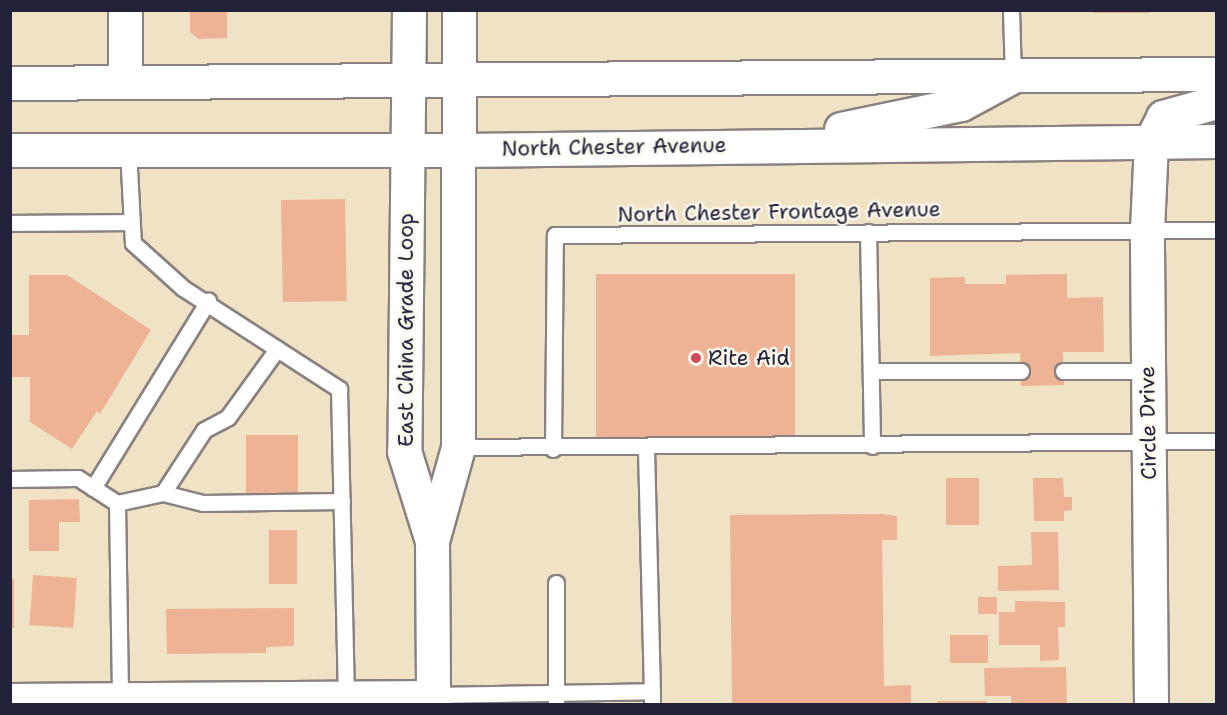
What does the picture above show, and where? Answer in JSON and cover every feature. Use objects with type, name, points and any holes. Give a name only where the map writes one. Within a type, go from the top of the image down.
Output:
[{"type":"main road","points":[[125,10],[125,82]]},
{"type":"main road","name":"East China Grade Loop","points":[[409,10],[406,79],[404,451],[432,541]]},
{"type":"main road","name":"East China Grade Loop","points":[[433,700],[432,541],[458,447],[459,10]]},
{"type":"main road","points":[[10,83],[1216,74]]},
{"type":"main road","points":[[769,144],[961,104],[1013,75]]},
{"type":"main road","points":[[1151,141],[1163,117],[1216,102]]},
{"type":"main road","name":"Circle Drive","points":[[1151,141],[1147,230],[1151,705]]},
{"type":"main road","name":"North Chester Avenue","points":[[10,150],[459,150],[769,144],[1216,141]]},
{"type":"street","points":[[10,698],[120,701],[433,700]]},
{"type":"lane","points":[[1011,10],[1013,75]]},
{"type":"lane","points":[[128,149],[133,243],[183,288],[208,301],[339,389],[346,700]]},
{"type":"lane","points":[[10,223],[131,222]]},
{"type":"lane","name":"North Chester Frontage Avenue","points":[[553,449],[555,235],[1216,230]]},
{"type":"lane","points":[[868,232],[872,446]]},
{"type":"lane","points":[[93,488],[208,301]]},
{"type":"lane","points":[[163,493],[204,430],[228,417],[277,349]]},
{"type":"lane","points":[[1063,371],[1148,370]]},
{"type":"lane","points":[[871,371],[1021,371]]},
{"type":"lane","points":[[458,447],[553,449],[1216,441]]},
{"type":"lane","points":[[433,700],[652,698],[646,448]]},
{"type":"lane","points":[[10,479],[78,478],[117,503],[163,493],[203,503],[342,501]]},
{"type":"lane","points":[[117,503],[120,701]]},
{"type":"lane","points":[[556,583],[556,698]]},
{"type":"building","points":[[190,10],[227,10],[227,38],[199,39],[190,32]]},
{"type":"building","points":[[1093,10],[1150,10],[1150,13],[1093,13]]},
{"type":"building","points":[[345,199],[347,301],[283,302],[281,200]]},
{"type":"building","name":"Rite Aid","points":[[596,274],[795,274],[795,440],[596,440]]},
{"type":"building","points":[[1067,274],[1067,298],[1103,297],[1104,352],[1063,352],[1064,385],[1021,386],[1020,353],[930,356],[930,278],[965,277],[965,284],[1006,284],[1006,275]]},
{"type":"building","points":[[29,275],[67,275],[151,330],[100,414],[97,411],[72,449],[30,422],[30,377],[10,377],[10,335],[29,335]]},
{"type":"building","points":[[246,435],[298,435],[298,494],[246,494]]},
{"type":"building","points":[[946,478],[979,478],[979,525],[946,525]]},
{"type":"building","points":[[1033,478],[1063,478],[1064,497],[1072,497],[1072,510],[1064,511],[1064,521],[1034,521]]},
{"type":"building","points":[[79,499],[80,522],[59,522],[59,551],[29,551],[29,500]]},
{"type":"building","points":[[882,514],[897,516],[897,540],[882,540],[884,686],[911,685],[911,704],[732,704],[730,515]]},
{"type":"building","points":[[269,530],[297,530],[297,584],[269,584]]},
{"type":"building","points":[[1031,532],[1058,532],[1059,590],[998,591],[998,566],[1032,565]]},
{"type":"building","points":[[33,575],[77,578],[73,628],[30,625]]},
{"type":"building","points":[[10,579],[14,579],[14,628],[10,628]]},
{"type":"building","points":[[978,597],[997,597],[997,614],[978,614]]},
{"type":"building","points":[[1015,601],[1065,602],[1065,627],[1058,627],[1059,660],[1040,661],[1040,645],[999,645],[999,612],[1015,612]]},
{"type":"building","points":[[294,608],[294,646],[266,647],[266,653],[167,654],[166,609]]},
{"type":"building","points":[[950,635],[988,635],[988,663],[950,663]]},
{"type":"building","points":[[1066,667],[1067,704],[1011,704],[1011,696],[985,696],[984,668]]},
{"type":"building","points":[[937,701],[987,701],[987,704],[937,704]]},
{"type":"place","name":"Rite Aid","points":[[696,358]]}]
